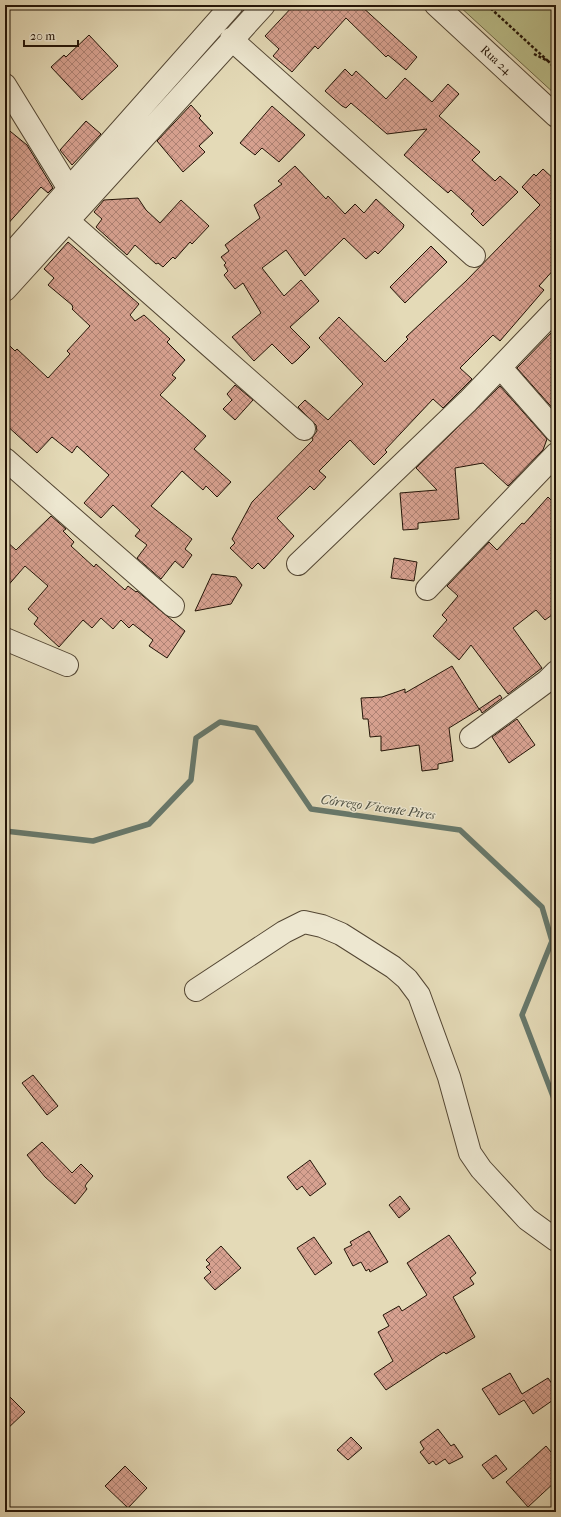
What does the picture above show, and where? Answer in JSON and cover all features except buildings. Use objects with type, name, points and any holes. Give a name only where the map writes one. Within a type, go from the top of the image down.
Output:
[{"type":"street","points":[[5,261],[232,5]]},
{"type":"street","points":[[5,290],[231,39],[264,5]]},
{"type":"street","name":"Rua 24","points":[[436,5],[556,116]]},
{"type":"street","points":[[231,39],[474,256]]},
{"type":"street","points":[[5,85],[69,189]]},
{"type":"street","points":[[67,220],[304,429]]},
{"type":"street","points":[[298,564],[501,368],[556,309]]},
{"type":"street","points":[[501,368],[556,431]]},
{"type":"street","points":[[427,589],[556,454]]},
{"type":"street","points":[[5,459],[173,606]]},
{"type":"street","points":[[5,639],[67,665]]},
{"type":"street","points":[[471,737],[547,681],[556,672]]},
{"type":"street","points":[[196,990],[284,932],[304,922],[322,926],[341,934],[393,967],[407,979],[419,996],[449,1077],[470,1154],[527,1219],[556,1240]]},
{"type":"path","points":[[487,5],[556,69]]},
{"type":"path","points":[[534,54],[548,61]]},
{"type":"green space","points":[[458,5],[556,5],[556,95]]},
{"type":"waterway","name":"Córrego Vicente Pires","points":[[5,831],[93,841],[149,824],[191,780],[196,738],[220,722],[256,728],[311,809],[460,830],[542,907],[552,941],[522,1015],[556,1104]]}]
